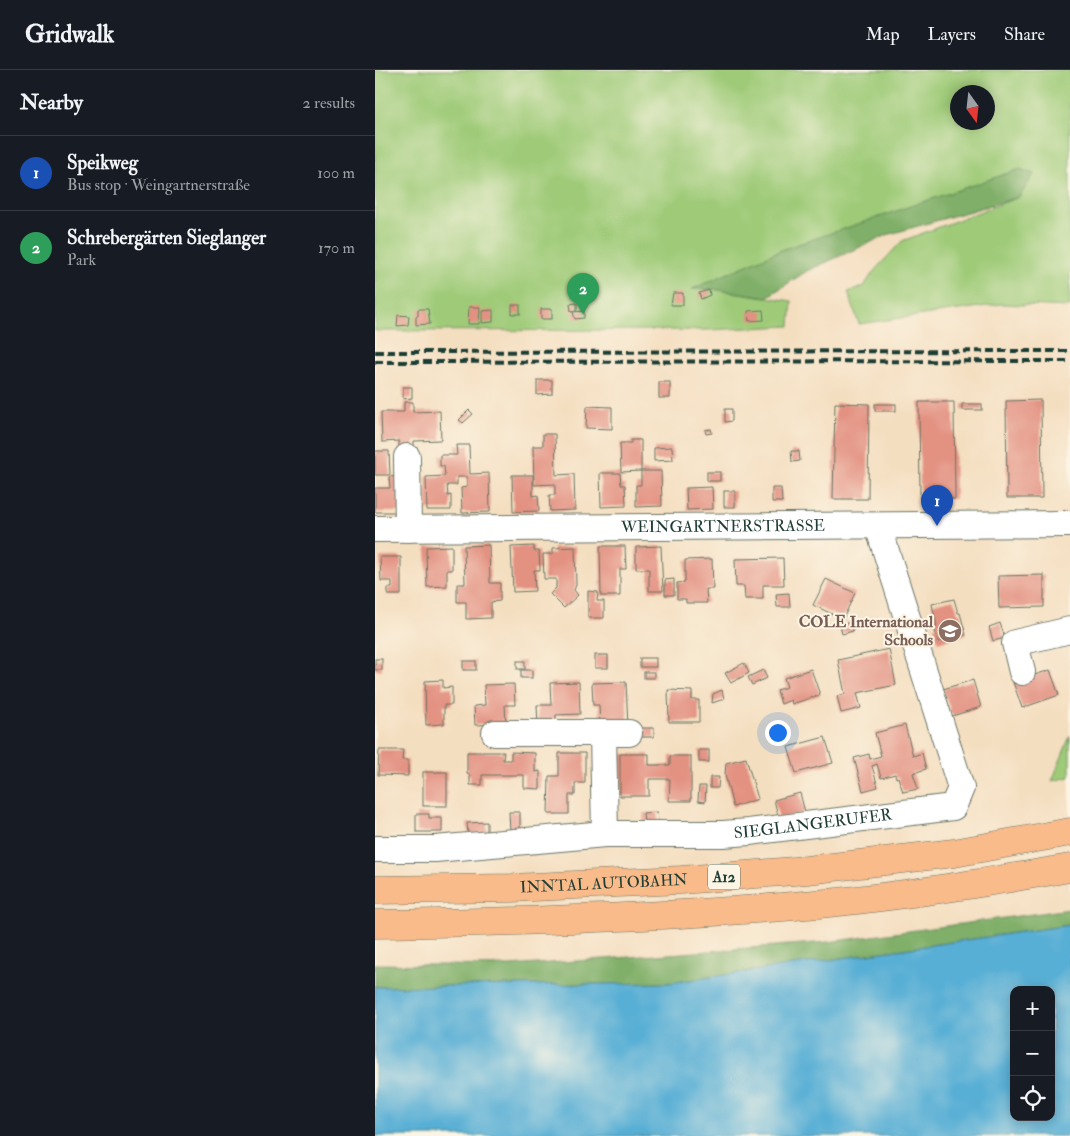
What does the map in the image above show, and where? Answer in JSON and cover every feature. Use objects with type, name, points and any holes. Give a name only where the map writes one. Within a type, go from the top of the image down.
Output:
[{"type":"highway","name":"INNTAL AUTOBAHN","points":[[375,890],[512,888],[690,880],[807,870],[954,853],[1070,832]]},
{"type":"highway","name":"A12","points":[[375,924],[513,922],[696,914],[839,902],[986,882],[1070,868]]},
{"type":"street","points":[[407,457],[409,528]]},
{"type":"street","name":"WEINGARTNERSTRASSE","points":[[375,529],[1070,524]]},
{"type":"street","name":"SIEGLANGERUFER","points":[[375,849],[458,848],[605,834],[723,834],[953,807],[961,788],[877,526]]},
{"type":"street","points":[[1022,672],[1015,643],[1070,630]]},
{"type":"street","points":[[495,733],[616,733],[605,834]]},
{"type":"green space","points":[[375,70],[1070,70],[1070,307],[1001,304],[859,324],[848,292],[864,286],[874,271],[902,241],[1019,197],[694,289],[713,289],[792,301],[790,326],[708,330],[375,331]]},
{"type":"green space","points":[[1020,169],[1034,174],[1019,197],[887,235],[807,271],[767,297],[713,289],[692,289],[781,250]]},
{"type":"green space","points":[[1070,736],[1070,777],[1052,781]]},
{"type":"green space","points":[[1070,909],[1070,925],[669,983],[375,987],[375,964],[510,966],[828,942]]},
{"type":"water","points":[[1070,925],[1070,1136],[375,1136],[375,987],[669,983]]},
{"type":"building","points":[[709,290],[710,295],[701,299],[699,293]]},
{"type":"building","points":[[673,293],[683,293],[683,305],[671,305]]},
{"type":"building","points":[[577,303],[577,310],[571,311],[570,304]]},
{"type":"building","points":[[512,305],[520,305],[520,314],[512,314]]},
{"type":"building","points":[[469,307],[480,307],[479,324],[468,324]]},
{"type":"building","points":[[418,309],[428,309],[430,324],[416,325]]},
{"type":"building","points":[[541,309],[552,309],[552,319],[541,319]]},
{"type":"building","points":[[493,310],[493,322],[482,323],[482,311]]},
{"type":"building","points":[[763,310],[764,320],[749,321],[748,311]]},
{"type":"building","points":[[584,311],[584,318],[575,319],[573,312]]},
{"type":"building","points":[[398,315],[409,316],[408,325],[397,326]]},
{"type":"building","points":[[537,380],[552,380],[552,394],[537,395]]},
{"type":"building","points":[[659,382],[670,382],[670,398],[659,398]]},
{"type":"building","points":[[403,387],[412,387],[412,398],[403,399]]},
{"type":"building","points":[[1041,400],[1042,498],[1007,498],[1006,401]]},
{"type":"building","points":[[404,402],[413,402],[413,412],[440,411],[441,440],[414,441],[414,454],[399,455],[399,441],[382,442],[381,412],[404,412]]},
{"type":"building","points":[[919,402],[954,402],[955,499],[920,499]]},
{"type":"building","points":[[835,403],[869,404],[868,499],[833,499]]},
{"type":"building","points":[[875,404],[896,404],[896,411],[875,411]]},
{"type":"building","points":[[962,404],[982,404],[982,410],[962,410]]},
{"type":"building","points":[[587,406],[612,407],[612,429],[586,428]]},
{"type":"building","points":[[725,409],[732,409],[732,421],[725,422]]},
{"type":"building","points":[[469,410],[473,414],[463,423],[459,420]]},
{"type":"building","points":[[711,429],[712,433],[706,434],[705,430]]},
{"type":"building","points":[[543,434],[555,434],[556,475],[574,474],[575,510],[550,511],[549,495],[555,495],[555,484],[534,485],[533,446],[543,446]]},
{"type":"building","points":[[631,440],[641,440],[641,471],[621,472],[620,443],[631,443]]},
{"type":"building","points":[[456,445],[469,445],[470,474],[489,473],[490,512],[462,513],[461,488],[467,487],[467,477],[457,477],[457,485],[447,485],[448,496],[451,495],[451,510],[427,510],[426,477],[445,476],[444,466],[440,466],[440,455],[457,455]]},
{"type":"building","points":[[672,447],[673,460],[654,461],[654,448]]},
{"type":"building","points":[[375,451],[389,451],[390,475],[375,475]]},
{"type":"building","points":[[791,451],[799,451],[800,461],[792,462]]},
{"type":"building","points":[[641,471],[661,471],[662,506],[636,507],[636,485],[641,485]]},
{"type":"building","points":[[707,472],[720,472],[720,481],[707,481]]},
{"type":"building","points":[[600,473],[620,473],[621,485],[625,485],[626,506],[601,507]]},
{"type":"building","points":[[512,475],[533,475],[533,496],[538,495],[539,511],[513,512]]},
{"type":"building","points":[[401,476],[402,512],[375,512],[375,488],[390,488],[389,477]]},
{"type":"building","points":[[712,487],[713,509],[687,510],[686,488]]},
{"type":"building","points":[[772,488],[781,488],[782,502],[772,502]]},
{"type":"building","points":[[724,491],[735,491],[735,507],[724,507]]},
{"type":"building","points":[[489,545],[490,583],[500,583],[500,601],[491,602],[491,618],[466,619],[466,602],[457,602],[457,584],[465,584],[464,546]]},
{"type":"building","points":[[452,546],[452,570],[447,570],[447,586],[427,587],[426,547]]},
{"type":"building","points":[[534,546],[534,551],[539,551],[540,570],[534,570],[535,591],[513,592],[511,547]]},
{"type":"building","points":[[600,546],[625,546],[626,569],[620,569],[620,596],[601,596]]},
{"type":"building","points":[[661,546],[663,591],[649,591],[649,569],[636,569],[636,547]]},
{"type":"building","points":[[575,547],[576,585],[574,590],[578,595],[564,608],[550,594],[556,588],[556,579],[544,579],[543,554],[553,554],[553,548]]},
{"type":"building","points":[[380,557],[401,557],[401,595],[388,595],[388,588],[392,588],[392,581],[381,581]]},
{"type":"building","points":[[783,558],[784,585],[763,585],[763,599],[745,599],[744,586],[736,586],[735,559]]},
{"type":"building","points":[[712,559],[713,589],[706,589],[707,603],[686,603],[686,599],[677,599],[677,583],[685,582],[685,560]]},
{"type":"building","points":[[1044,575],[1044,607],[999,608],[998,576]]},
{"type":"building","points":[[674,579],[674,595],[665,595],[665,580]]},
{"type":"building","points":[[826,579],[855,593],[843,619],[813,605]]},
{"type":"building","points":[[588,591],[598,592],[597,601],[604,601],[604,618],[588,618]]},
{"type":"building","points":[[789,593],[790,607],[777,607],[776,594]]},
{"type":"building","name":"COLE International Schools","points":[[954,599],[966,635],[938,642],[934,627],[937,627],[932,604]]},
{"type":"building","points":[[851,622],[853,631],[842,634],[840,625]]},
{"type":"building","points":[[1000,623],[1005,638],[993,641],[989,627]]},
{"type":"building","points":[[889,649],[896,685],[857,693],[861,708],[841,713],[837,696],[845,694],[838,660]]},
{"type":"building","points":[[595,655],[608,655],[608,668],[595,668]]},
{"type":"building","points":[[640,658],[656,658],[656,667],[640,667]]},
{"type":"building","points":[[375,659],[382,659],[382,670],[375,670]]},
{"type":"building","points":[[463,661],[476,661],[476,670],[463,670]]},
{"type":"building","points":[[517,661],[525,661],[525,669],[517,669]]},
{"type":"building","points":[[744,663],[749,673],[731,683],[725,673]]},
{"type":"building","points":[[811,669],[820,695],[792,704],[791,700],[781,704],[777,690],[787,687],[784,678]]},
{"type":"building","points":[[521,670],[532,670],[532,678],[521,678]]},
{"type":"building","points":[[763,670],[767,678],[752,685],[748,677]]},
{"type":"building","points":[[1050,670],[1059,695],[1022,708],[1013,682]]},
{"type":"building","points":[[644,672],[654,672],[654,678],[644,678]]},
{"type":"building","points":[[443,680],[443,688],[452,687],[452,705],[444,705],[444,724],[426,725],[425,681]]},
{"type":"building","points":[[973,680],[981,707],[952,716],[943,689]]},
{"type":"building","points":[[579,682],[580,714],[556,715],[556,729],[538,729],[537,705],[551,705],[550,683]]},
{"type":"building","points":[[626,682],[628,727],[600,728],[599,705],[593,705],[592,683]]},
{"type":"building","points":[[514,684],[515,705],[505,705],[506,724],[475,725],[474,706],[485,705],[484,685]]},
{"type":"building","points":[[668,690],[692,691],[692,700],[699,700],[699,722],[669,722]]},
{"type":"building","points":[[722,690],[724,699],[712,703],[713,694]]},
{"type":"building","points":[[905,725],[913,756],[922,753],[926,769],[913,773],[918,789],[903,792],[898,777],[896,778],[895,774],[881,778],[877,764],[872,766],[878,787],[863,791],[854,758],[869,754],[870,759],[881,756],[875,733]]},
{"type":"building","points":[[640,728],[654,728],[654,737],[641,737]]},
{"type":"building","points":[[825,737],[833,763],[796,773],[788,747]]},
{"type":"building","points":[[379,750],[403,750],[402,760],[408,760],[408,776],[378,775]]},
{"type":"building","points":[[699,750],[709,750],[709,762],[699,762]]},
{"type":"building","points":[[467,752],[504,752],[503,760],[511,760],[511,752],[535,753],[535,772],[540,771],[540,789],[524,788],[524,775],[482,775],[482,785],[470,785],[470,775],[467,774]]},
{"type":"building","points":[[559,753],[585,753],[585,783],[575,783],[575,795],[569,795],[569,814],[548,814],[549,776],[559,776]]},
{"type":"building","points":[[620,754],[649,754],[649,765],[670,765],[670,756],[691,756],[691,801],[669,801],[670,779],[649,779],[649,796],[620,796]]},
{"type":"building","points":[[746,758],[758,799],[733,807],[725,775],[726,763]]},
{"type":"building","points":[[423,772],[447,772],[447,806],[423,806]]},
{"type":"building","points":[[710,777],[719,777],[718,788],[710,788]]},
{"type":"building","points":[[699,786],[706,786],[705,802],[698,801]]},
{"type":"building","points":[[800,793],[805,812],[779,819],[774,800]]},
{"type":"building","points":[[509,812],[520,812],[520,831],[510,831]]},
{"type":"building","points":[[657,812],[658,821],[644,823],[643,813]]},
{"type":"building","points":[[416,814],[429,814],[429,818],[442,818],[442,832],[416,832]]},
{"type":"building","points":[[487,822],[487,833],[468,834],[467,823]]},
{"type":"railway","points":[[375,352],[1070,351]]},
{"type":"railway","points":[[375,362],[1070,361]]},
{"type":"place","name":"Schrebergärten Sieglanger","points":[[583,314]]},
{"type":"place","name":"Speikweg","points":[[937,526]]},
{"type":"place","name":"COLE International Schools","points":[[950,631]]}]
